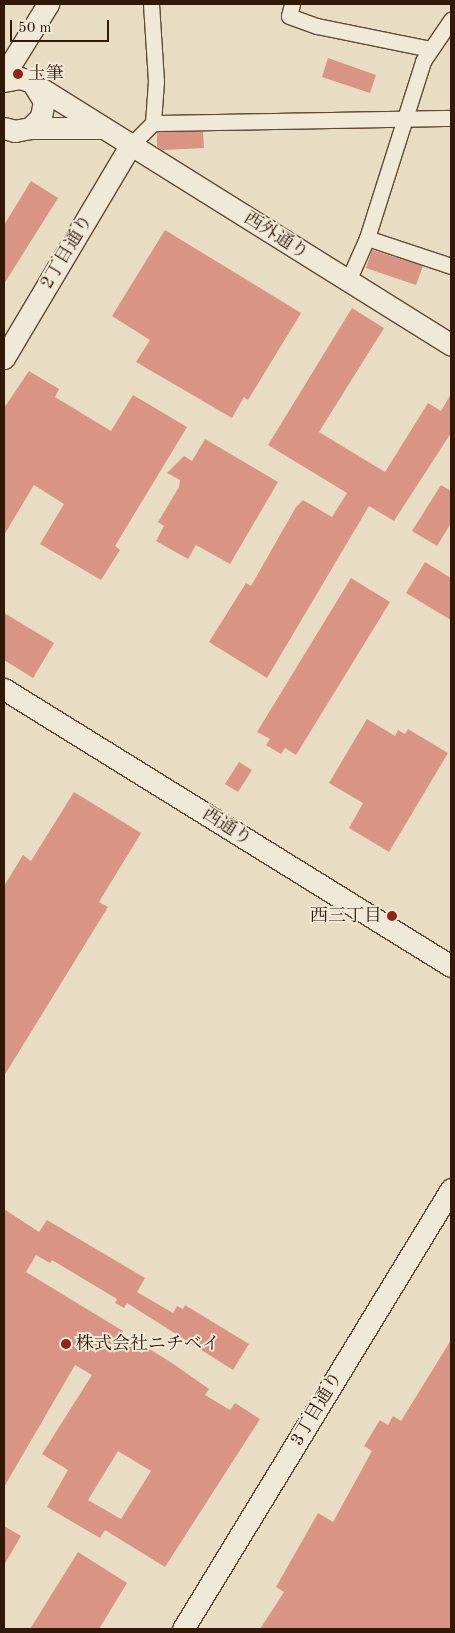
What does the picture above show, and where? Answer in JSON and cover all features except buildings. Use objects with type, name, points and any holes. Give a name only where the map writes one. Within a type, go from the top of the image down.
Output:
[{"type":"street","points":[[30,128],[44,109],[16,80],[16,54],[48,4]]},
{"type":"street","points":[[130,146],[152,123],[155,62],[150,4]]},
{"type":"street","points":[[292,4],[289,16],[317,26],[430,49]]},
{"type":"street","points":[[348,281],[367,238],[404,118],[430,49],[451,20]]},
{"type":"street","name":"西外通り","points":[[16,80],[130,146],[451,345]]},
{"type":"street","points":[[152,123],[451,118]]},
{"type":"street","points":[[5,129],[100,128]]},
{"type":"street","name":"2丁目通り","points":[[4,358],[130,146]]},
{"type":"street","points":[[367,238],[451,266]]},
{"type":"street","name":"西通り","points":[[4,688],[451,966]]},
{"type":"street","name":"3丁目通り","points":[[183,1629],[451,1189]]},
{"type":"place","name":"土筆","points":[[18,74]]},
{"type":"place","name":"西三丁目","points":[[392,916]]},
{"type":"place","name":"株式会社ニチベイ","points":[[66,1344]]}]
